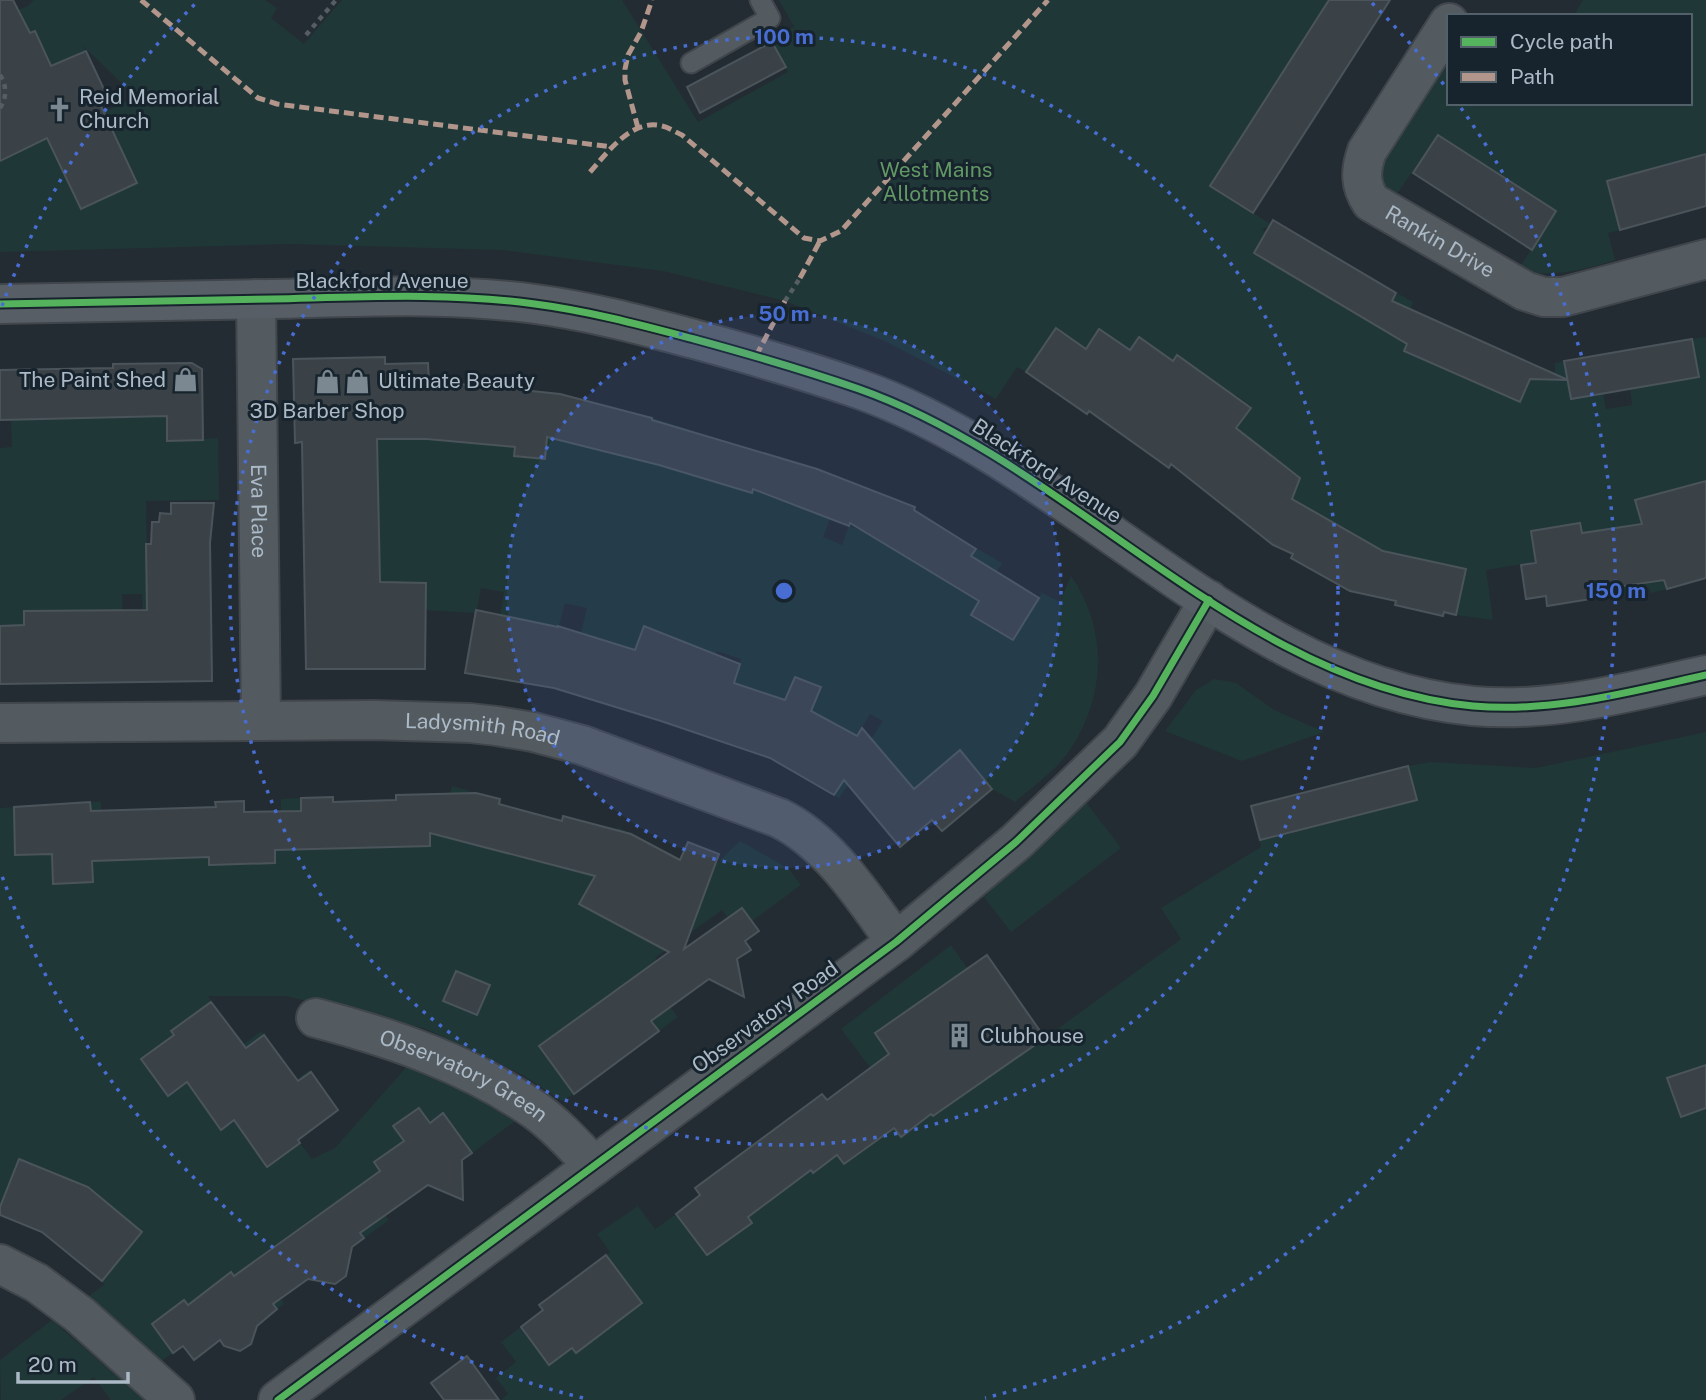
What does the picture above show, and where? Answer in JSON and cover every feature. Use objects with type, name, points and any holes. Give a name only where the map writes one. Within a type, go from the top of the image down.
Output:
[{"type":"street","name":"Rankin Drive","points":[[1447,26],[1367,151],[1361,181],[1371,202],[1525,291],[1544,297],[1563,297],[1706,259]]},
{"type":"street","name":"Blackford Avenue","points":[[0,304],[416,295],[510,301],[620,319],[756,356],[860,389],[955,432],[985,449],[1209,600],[1281,643],[1341,673],[1414,696],[1457,704],[1509,707],[1583,702],[1706,675]]},
{"type":"street","name":"Eva Place","points":[[256,299],[261,721]]},
{"type":"street","name":"Observatory Road","points":[[278,1400],[896,942],[1025,834],[1120,742],[1153,696],[1209,600]]},
{"type":"street","name":"Ladysmith Road","points":[[0,723],[470,723],[533,732],[594,750],[779,818],[800,829],[827,852],[896,942]]},
{"type":"street","name":"Observatory Green","points":[[316,1018],[411,1047],[479,1077],[535,1111],[570,1140],[594,1166]]},
{"type":"street","points":[[0,1264],[37,1283],[80,1315],[175,1400]]},
{"type":"lane","points":[[691,63],[770,18],[760,0]]},
{"type":"path","points":[[306,35],[336,0]]},
{"type":"path","points":[[0,75],[5,82],[6,93],[0,108]]},
{"type":"path","points":[[785,301],[800,278]]},
{"type":"green space","name":"West Mains Allotments","points":[[34,0],[265,0],[277,8],[271,18],[304,44],[342,0],[622,0],[698,122],[788,72],[771,39],[794,27],[779,0],[1329,0],[1211,186],[1272,225],[1262,229],[1266,233],[1254,253],[1376,326],[1397,293],[1413,302],[1411,309],[1421,314],[1405,351],[1519,402],[1537,366],[1555,373],[1555,363],[1564,361],[1603,393],[1606,409],[1632,405],[1630,388],[1692,339],[1706,337],[1706,481],[1680,497],[1677,488],[1635,500],[1658,581],[1664,580],[1667,589],[1651,593],[1649,588],[1597,598],[1596,590],[1616,587],[1607,529],[1582,533],[1580,523],[1532,531],[1536,562],[1486,570],[1493,620],[1456,615],[1466,569],[1395,553],[1371,561],[1363,594],[1345,584],[1368,542],[1292,499],[1228,440],[1252,407],[1236,395],[1222,414],[1143,355],[1150,345],[1139,337],[1130,350],[1099,329],[1086,349],[1056,329],[1026,372],[1017,367],[996,399],[887,342],[785,301],[663,271],[503,250],[290,244],[0,252],[0,161],[20,151],[9,127],[47,138],[81,209],[137,182],[104,112],[136,97],[82,45],[86,51],[51,66],[35,31],[29,34],[18,10]]},
{"type":"green space","points":[[1583,0],[1706,0],[1706,154],[1607,181],[1620,230],[1608,233],[1615,260],[1569,272],[1521,271],[1518,270],[1556,211],[1438,135],[1394,198],[1386,190],[1383,181],[1384,160],[1447,62],[1447,105],[1692,105],[1692,14],[1574,14]]},
{"type":"green space","points":[[429,382],[469,385],[517,434],[515,456],[545,459],[548,425],[570,443],[641,460],[652,418],[696,432],[684,472],[752,493],[765,453],[813,467],[798,506],[830,519],[823,537],[842,545],[849,526],[863,531],[901,531],[891,548],[952,585],[976,548],[1002,563],[971,614],[1012,640],[1042,593],[1060,602],[1071,576],[1092,619],[1097,642],[1095,688],[1080,733],[1056,767],[1015,802],[992,789],[960,750],[916,792],[876,788],[861,800],[848,785],[839,798],[834,795],[883,721],[870,714],[857,736],[811,711],[820,686],[795,677],[785,700],[734,683],[741,659],[717,651],[709,675],[668,636],[645,626],[635,650],[581,633],[587,608],[565,603],[558,628],[500,616],[504,592],[481,588],[476,613],[425,610],[425,583],[380,582],[377,442],[371,441]]},
{"type":"green space","points":[[167,416],[168,441],[218,438],[219,500],[146,501],[148,609],[143,624],[142,594],[122,594],[122,624],[94,624],[94,610],[25,611],[24,625],[0,626],[0,448],[12,447],[11,420]]},
{"type":"green space","points":[[1214,679],[1236,683],[1274,710],[1324,732],[1242,761],[1165,731],[1196,690]]},
{"type":"green space","points":[[1706,732],[1706,1400],[501,1400],[508,1394],[496,1378],[516,1362],[501,1342],[521,1327],[549,1365],[572,1348],[576,1352],[642,1303],[606,1255],[610,1252],[597,1234],[638,1206],[655,1229],[676,1214],[708,1255],[719,1247],[716,1242],[732,1237],[751,1223],[748,1218],[785,1190],[752,1146],[757,1142],[762,1148],[783,1133],[813,1173],[903,1111],[841,1029],[951,945],[967,968],[875,1033],[933,1116],[1181,939],[1161,908],[1261,847],[1260,840],[1417,800],[1408,766],[1431,762],[1536,768]]},
{"type":"green space","points":[[452,786],[470,791],[457,839],[597,825],[616,830],[618,827],[629,833],[616,858],[606,854],[579,904],[630,931],[708,883],[716,864],[740,841],[789,869],[801,885],[752,921],[742,908],[728,918],[722,910],[655,958],[683,998],[670,1007],[678,1017],[659,1031],[624,984],[539,1046],[574,1094],[562,1101],[523,1075],[426,1029],[286,996],[208,996],[211,1002],[171,1031],[174,1035],[141,1059],[168,1096],[201,1073],[203,1075],[261,1031],[264,1035],[224,1064],[257,1110],[309,1070],[311,1072],[273,1106],[241,1130],[267,1167],[300,1143],[312,1159],[335,1148],[410,1063],[521,1117],[472,1153],[443,1113],[430,1123],[418,1108],[394,1126],[404,1141],[374,1162],[403,1203],[385,1215],[389,1220],[364,1238],[336,1202],[277,1245],[304,1282],[281,1299],[284,1304],[277,1309],[253,1277],[241,1286],[231,1272],[188,1305],[184,1300],[152,1324],[173,1353],[157,1364],[85,1299],[105,1284],[102,1281],[141,1232],[84,1190],[20,1159],[0,1207],[0,808],[14,807],[16,855],[52,854],[54,884],[93,882],[90,802],[101,802],[101,810],[120,810],[122,860],[184,858],[183,808],[196,808],[209,812],[210,864],[275,863],[275,811],[281,811],[281,799],[301,798],[302,850],[430,846],[429,794],[450,794]]},
{"type":"green space","points":[[1085,801],[1121,848],[1011,932],[984,897]]},
{"type":"green space","points":[[52,1320],[144,1400],[111,1400],[94,1377],[61,1400],[1,1400],[0,1360]]},
{"type":"building","name":"Reid Memorial Church","points":[[0,0],[13,0],[30,33],[35,31],[51,66],[86,51],[109,100],[100,104],[137,183],[81,209],[47,138],[0,161]]},
{"type":"building","points":[[1329,0],[1390,0],[1253,213],[1210,186]]},
{"type":"building","points":[[772,42],[786,67],[700,113],[687,87]]},
{"type":"building","points":[[1438,135],[1556,211],[1532,250],[1413,173]]},
{"type":"building","points":[[1706,154],[1706,206],[1620,230],[1607,181]]},
{"type":"building","points":[[1273,220],[1396,293],[1392,301],[1568,380],[1530,379],[1520,402],[1404,351],[1407,344],[1254,253]]},
{"type":"building","points":[[1056,328],[1086,349],[1099,329],[1130,350],[1139,337],[1173,361],[1177,355],[1251,408],[1236,428],[1300,478],[1292,499],[1383,551],[1466,569],[1456,615],[1444,612],[1443,616],[1395,605],[1396,601],[1350,591],[1291,558],[1293,554],[1273,545],[1171,464],[1169,468],[1089,411],[1087,414],[1026,372]]},
{"type":"building","points":[[1692,339],[1699,377],[1571,399],[1564,361]]},
{"type":"building","points":[[385,357],[385,364],[428,363],[429,383],[560,394],[652,418],[817,469],[915,507],[914,510],[976,549],[971,556],[1039,598],[1013,640],[971,615],[979,601],[850,523],[849,526],[753,489],[752,493],[659,465],[547,437],[545,459],[514,456],[515,447],[427,439],[377,439],[380,582],[426,583],[425,669],[306,669],[302,442],[295,443],[293,359]]},
{"type":"building","points":[[192,363],[202,369],[203,440],[167,441],[167,416],[0,420],[0,370],[113,368],[113,364]]},
{"type":"building","points":[[1706,481],[1706,578],[1667,589],[1664,580],[1596,590],[1597,598],[1547,606],[1546,596],[1526,599],[1521,565],[1536,563],[1531,531],[1580,523],[1582,533],[1642,524],[1635,500]]},
{"type":"building","points":[[171,503],[214,503],[210,543],[212,681],[0,684],[0,626],[24,625],[24,611],[147,610],[146,544],[151,544],[152,522],[159,522],[160,513],[171,514]]},
{"type":"building","points":[[476,610],[558,626],[635,650],[644,626],[740,664],[734,683],[785,700],[795,677],[821,687],[811,711],[857,736],[862,728],[914,789],[960,750],[992,789],[942,831],[932,820],[900,847],[844,780],[834,795],[770,758],[661,721],[554,688],[465,673]]},
{"type":"building","points":[[1408,766],[1417,800],[1260,840],[1251,806]]},
{"type":"building","points":[[476,793],[500,799],[499,804],[562,821],[563,816],[631,834],[680,860],[688,842],[719,854],[684,949],[742,908],[759,931],[745,941],[751,950],[737,959],[744,997],[709,979],[651,1021],[659,1031],[574,1094],[539,1046],[669,952],[579,904],[595,876],[430,833],[430,846],[275,850],[275,863],[209,865],[209,857],[92,861],[93,882],[53,884],[52,854],[15,855],[14,807],[90,802],[91,811],[216,807],[215,802],[244,801],[244,812],[301,811],[301,798],[333,797],[333,802],[396,800],[396,795]]},
{"type":"building","points":[[987,955],[1045,1038],[901,1137],[894,1128],[844,1164],[837,1155],[813,1173],[811,1170],[748,1217],[752,1223],[707,1255],[676,1214],[700,1195],[695,1188],[822,1094],[827,1100],[889,1054],[875,1033]]},
{"type":"building","points":[[456,971],[490,985],[477,1015],[443,1001]]},
{"type":"building","points":[[211,1002],[246,1048],[264,1035],[298,1081],[311,1072],[338,1110],[267,1167],[234,1120],[221,1130],[187,1082],[168,1096],[141,1059],[174,1035],[171,1031]]},
{"type":"building","points":[[1706,1065],[1706,1108],[1681,1117],[1667,1078]]},
{"type":"building","points":[[419,1108],[430,1123],[443,1113],[472,1153],[462,1160],[463,1200],[428,1185],[360,1233],[364,1238],[352,1247],[346,1276],[335,1284],[308,1279],[273,1304],[277,1309],[257,1326],[251,1344],[240,1351],[224,1346],[220,1340],[194,1360],[183,1346],[173,1353],[152,1324],[184,1300],[188,1305],[231,1272],[234,1276],[380,1171],[374,1162],[404,1141],[393,1126]]},
{"type":"building","points":[[19,1159],[88,1187],[142,1232],[102,1281],[42,1232],[0,1215],[0,1207]]},
{"type":"building","points":[[606,1255],[642,1303],[576,1353],[572,1348],[549,1365],[521,1327],[543,1310],[539,1305]]},
{"type":"building","points":[[467,1356],[499,1400],[444,1400],[431,1383]]},
{"type":"marked path","points":[[141,0],[258,98],[277,104],[612,147]]},
{"type":"marked path","points":[[638,128],[625,80],[625,69],[628,55],[641,32],[652,0]]},
{"type":"marked path","points":[[590,172],[612,147],[631,132],[651,125],[664,127],[682,135],[804,238],[820,241],[841,231],[1048,0]]},
{"type":"marked path","points":[[800,278],[820,241]]},
{"type":"marked path","points":[[756,356],[785,301]]},
{"type":"cycle path","points":[[0,304],[436,297],[502,300],[595,314],[818,375],[859,389],[938,424],[1013,468],[1233,616],[1309,658],[1389,689],[1473,706],[1532,706],[1591,700],[1706,675]]},
{"type":"cycle path","points":[[278,1400],[896,942],[1016,842],[1120,742],[1153,696],[1209,600]]},
{"type":"place","name":"Reid Memorial Church","points":[[59,109]]},
{"type":"place","name":"The Paint Shed","points":[[186,380]]},
{"type":"place","name":"Ultimate Beauty","points":[[358,381]]},
{"type":"place","name":"3D Barber Shop","points":[[327,382]]},
{"type":"place","name":"Clubhouse","points":[[960,1036]]}]
